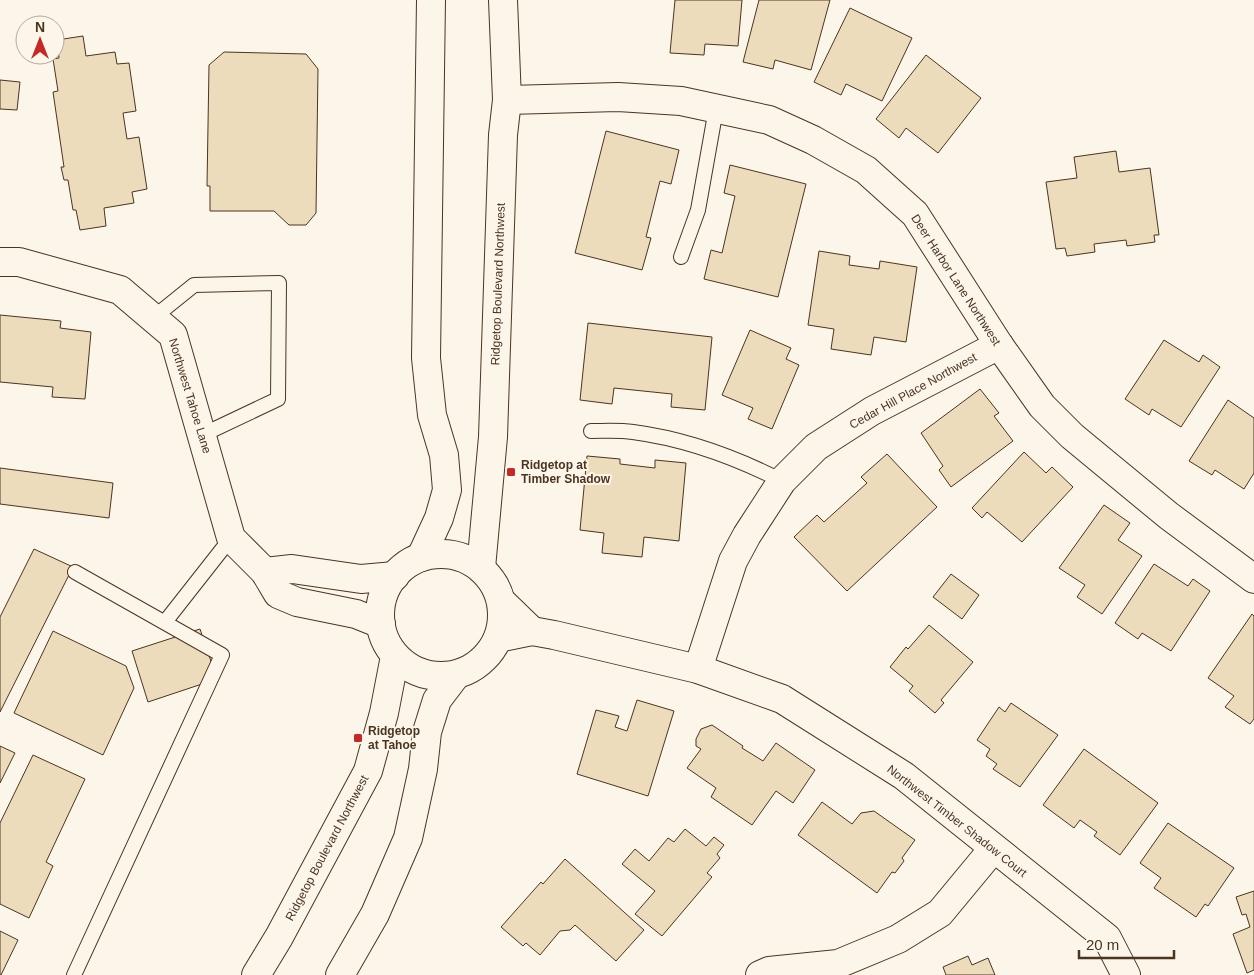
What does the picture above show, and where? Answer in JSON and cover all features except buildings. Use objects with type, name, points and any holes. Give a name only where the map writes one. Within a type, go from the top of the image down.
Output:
[{"type":"street","points":[[421,557],[439,518],[448,490],[444,455],[432,415],[426,358],[431,0]]},
{"type":"street","name":"Ridgetop Boulevard Northwest","points":[[481,568],[493,437],[503,135],[507,100],[503,0]]},
{"type":"street","name":"Deer Harbor Lane Northwest","points":[[507,100],[618,97],[681,101],[769,120],[813,140],[866,170],[915,214],[999,345],[1042,406],[1072,436],[1169,516],[1254,579]]},
{"type":"street","name":"Northwest Tahoe Lane","points":[[0,262],[19,262],[120,290],[173,335],[231,538],[265,572],[278,594],[297,602],[356,614],[381,624]]},
{"type":"street","name":"Cedar Hill Place Northwest","points":[[698,669],[733,561],[747,535],[782,481],[816,447],[872,412],[999,345]]},
{"type":"street","points":[[442,554],[463,558],[481,568],[493,583],[501,601],[502,620],[498,638],[488,655],[474,667],[456,675],[440,676],[423,674],[408,667],[395,656],[385,639],[381,624],[382,600],[390,582],[395,576],[404,567],[421,557],[442,554]]},
{"type":"street","points":[[265,572],[292,569],[361,579],[395,576]]},
{"type":"street","points":[[501,601],[532,631]]},
{"type":"street","name":"Northwest Timber Shadow Court","points":[[498,638],[532,631],[698,669],[782,698],[904,776],[1106,938],[1126,975]]},
{"type":"street","name":"Ridgetop Boulevard Northwest","points":[[256,975],[279,937],[368,772],[384,713],[395,656]]},
{"type":"street","points":[[340,975],[375,914],[408,838],[423,769],[427,732],[437,700],[456,675]]},
{"type":"street","points":[[760,975],[769,971],[838,964],[898,939],[940,913],[993,849]]},
{"type":"lane","points":[[681,257],[698,210],[716,109]]},
{"type":"lane","points":[[153,318],[194,285],[279,283],[278,399],[202,435]]},
{"type":"lane","points":[[591,430],[633,432],[710,449],[782,481]]},
{"type":"lane","points":[[165,622],[231,538]]},
{"type":"lane","points":[[74,975],[222,655],[75,572]]},
{"type":"place","name":"Ridgetop at Timber Shadow","points":[[511,472]]},
{"type":"place","name":"Ridgetop at Tahoe","points":[[358,738]]}]
